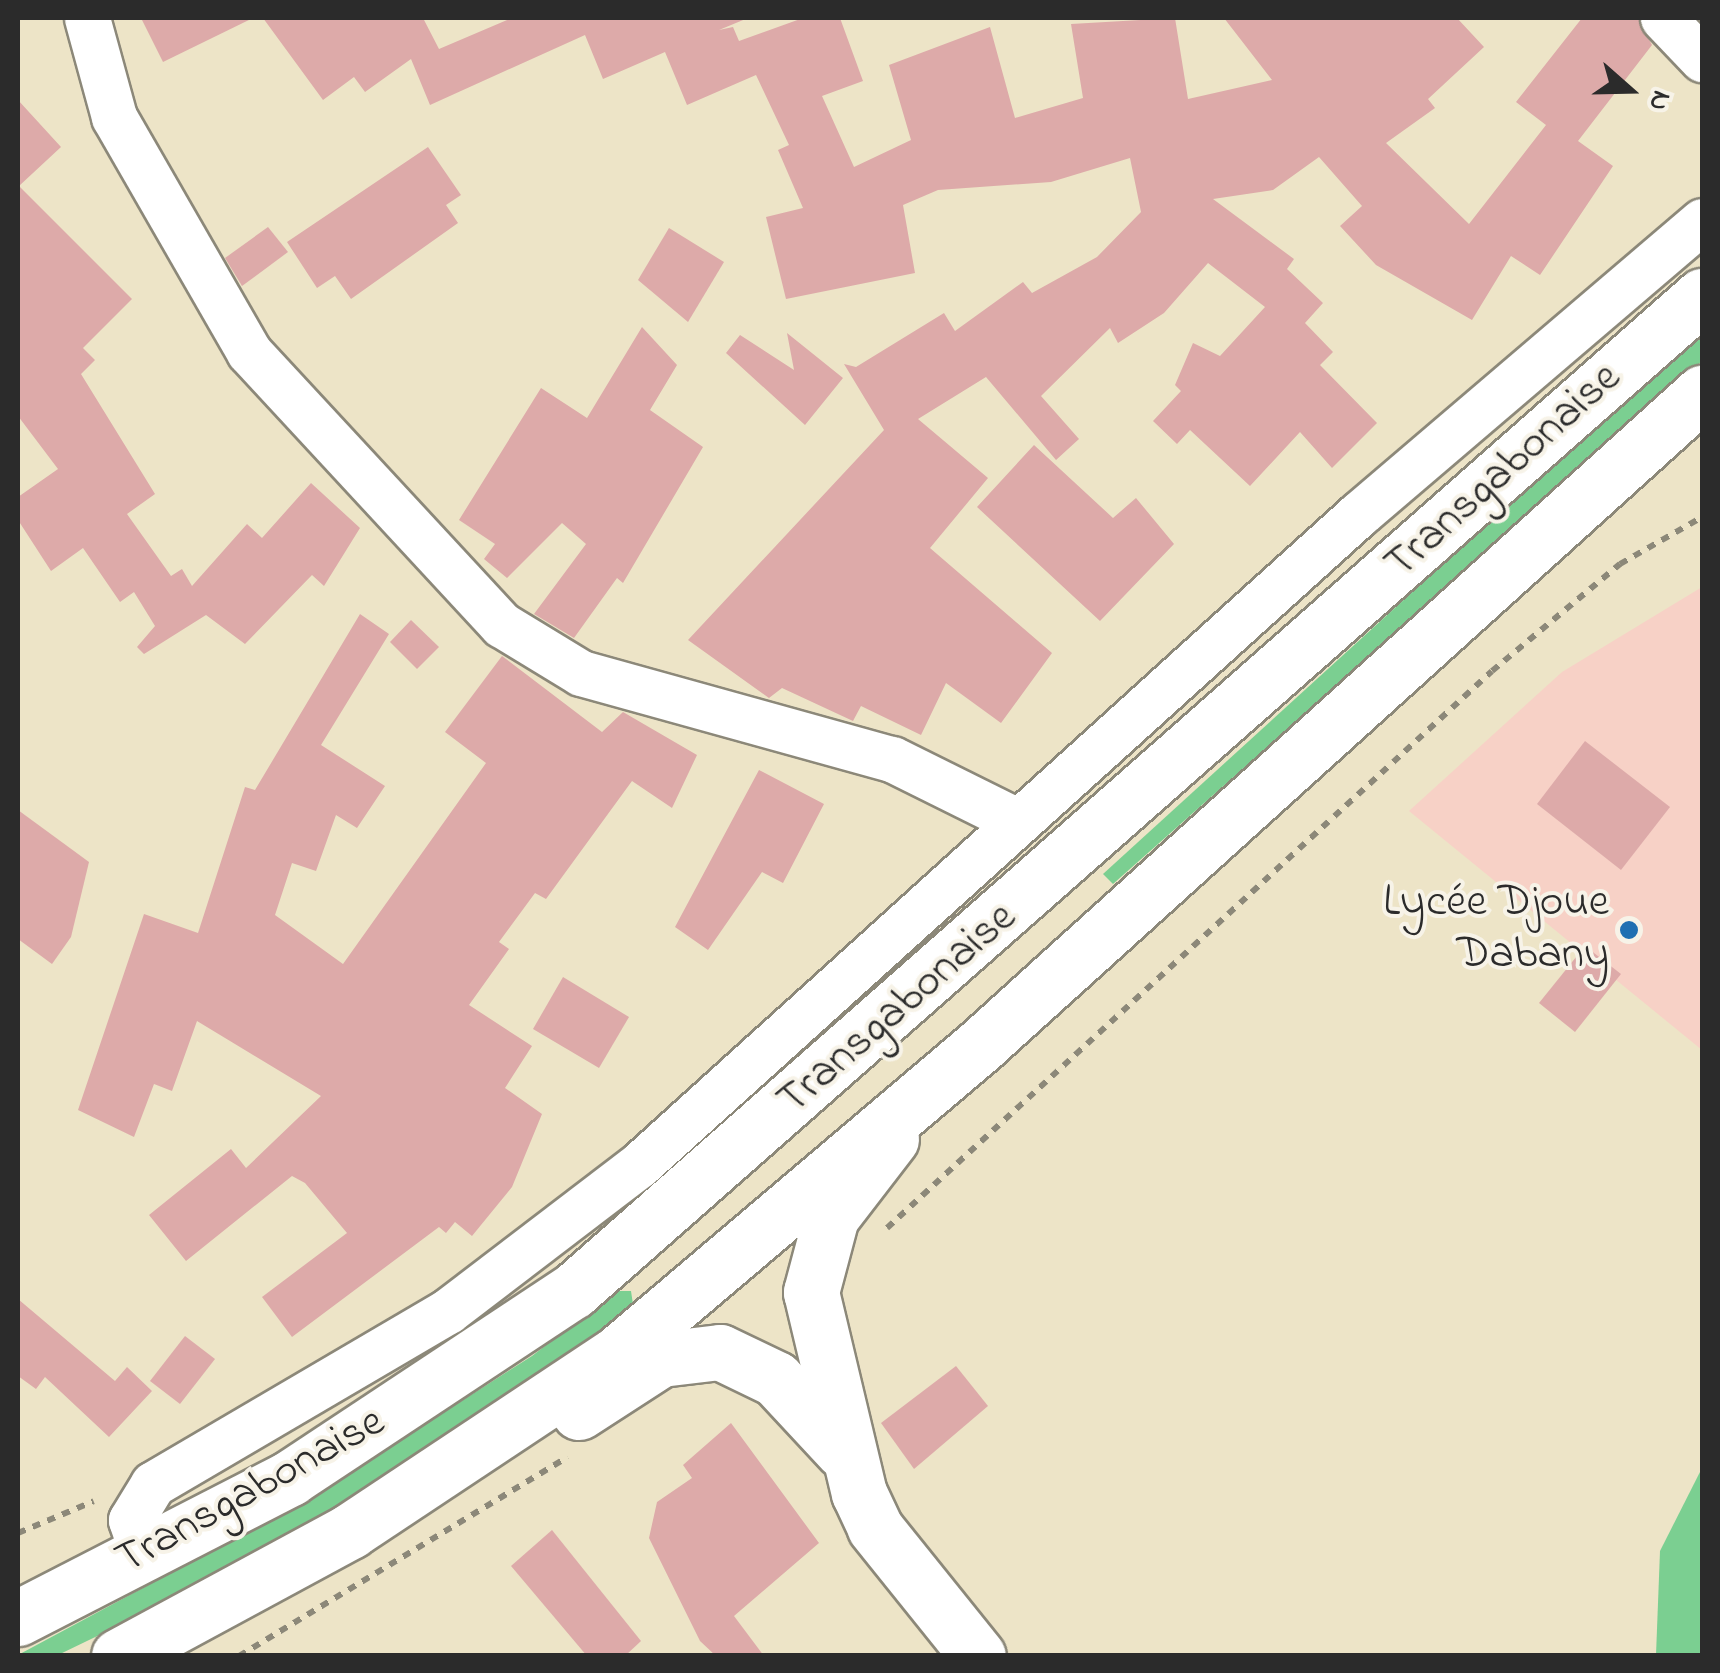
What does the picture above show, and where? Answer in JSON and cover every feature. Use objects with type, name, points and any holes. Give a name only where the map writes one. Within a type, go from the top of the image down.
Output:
[{"type":"main road","name":"Transgabonaise","points":[[18,1618],[290,1478],[573,1291],[1702,296]]},
{"type":"main road","name":"Transgabonaise","points":[[119,1656],[456,1466],[618,1352],[982,1044],[1702,393]]},
{"type":"main road","points":[[978,1656],[875,1528],[844,1454],[810,1292],[817,1248],[852,1186],[982,1044]]},
{"type":"main road","points":[[456,1466],[530,1441],[622,1380],[689,1353],[720,1352],[776,1378],[844,1454]]},
{"type":"street","points":[[86,18],[114,117],[249,352],[502,624],[581,673],[892,759],[1017,821]]},
{"type":"street","points":[[1663,18],[1702,59]]},
{"type":"street","points":[[143,1555],[131,1520],[138,1498],[546,1241],[1359,514],[1702,221]]},
{"type":"street","points":[[1359,514],[1404,560]]},
{"type":"path","points":[[868,1243],[1492,671],[1620,564],[1702,517]]},
{"type":"path","points":[[239,1656],[575,1452]]},
{"type":"path","points":[[18,1533],[110,1494],[138,1498]]},
{"type":"shaded area","name":"Lycée Djoue Dabany","points":[[1702,587],[1702,1050],[1409,811],[1562,672]]},
{"type":"green space","points":[[1702,328],[1702,361],[1113,884],[1103,874]]},
{"type":"green space","points":[[616,1291],[631,1291],[634,1311],[441,1448],[178,1597],[58,1655],[18,1655],[305,1501],[532,1356]]},
{"type":"green space","points":[[1702,1468],[1702,1655],[1656,1655],[1660,1551]]},
{"type":"building","points":[[141,18],[253,18],[163,62]]},
{"type":"building","points":[[263,18],[423,18],[439,49],[512,18],[748,18],[719,30],[733,27],[739,41],[803,18],[840,18],[863,81],[822,96],[854,167],[911,140],[889,65],[990,27],[1015,118],[1083,98],[1071,24],[1175,18],[1188,99],[1272,80],[1224,18],[1457,18],[1484,47],[1428,99],[1435,108],[1386,143],[1469,224],[1546,125],[1516,102],[1582,18],[1638,18],[1652,45],[1578,141],[1613,166],[1540,275],[1511,256],[1472,320],[1376,265],[1340,226],[1362,206],[1319,157],[1273,190],[1213,199],[1294,259],[1287,269],[1323,303],[1305,323],[1333,352],[1320,365],[1377,423],[1332,468],[1300,432],[1250,486],[1190,430],[1177,444],[1153,421],[1181,391],[1175,385],[1193,343],[1220,356],[1265,307],[1208,263],[1164,313],[1118,343],[1110,328],[1041,396],[1079,439],[1056,460],[986,377],[918,419],[988,478],[930,548],[1052,653],[1001,723],[946,683],[921,735],[861,706],[853,721],[782,688],[769,698],[688,640],[884,430],[844,364],[856,367],[944,313],[955,331],[1023,282],[1032,293],[1097,257],[1141,212],[1130,158],[1051,182],[938,190],[903,205],[915,273],[786,299],[766,217],[803,208],[778,150],[789,145],[756,75],[687,105],[665,52],[603,79],[585,35],[430,105],[411,59],[365,92],[354,77],[323,100]]},
{"type":"building","points":[[18,100],[61,147],[19,186],[132,299],[83,348],[95,360],[81,374],[155,494],[127,514],[171,576],[182,569],[192,586],[247,524],[262,538],[311,483],[360,528],[324,586],[312,575],[245,644],[206,615],[144,654],[137,647],[155,626],[134,592],[120,602],[83,548],[51,571],[18,520],[18,497],[58,469],[18,416]]},
{"type":"building","points":[[428,147],[461,195],[446,205],[458,223],[351,299],[335,276],[317,288],[287,242]]},
{"type":"building","points":[[268,227],[288,252],[242,286],[225,258]]},
{"type":"building","points":[[669,228],[724,262],[688,322],[638,280]]},
{"type":"building","points":[[642,327],[677,365],[650,410],[703,447],[623,583],[617,578],[574,638],[534,614],[586,544],[562,523],[507,578],[484,559],[495,544],[459,520],[541,388],[587,418]]},
{"type":"building","points":[[787,333],[843,378],[805,425],[726,353],[740,335],[794,370]]},
{"type":"building","points":[[1034,445],[1113,518],[1136,498],[1174,544],[1100,621],[977,507]]},
{"type":"building","points":[[360,614],[389,634],[321,745],[385,786],[357,828],[336,815],[316,871],[292,863],[275,915],[343,964],[486,763],[445,732],[502,656],[602,732],[623,712],[697,755],[672,808],[632,781],[546,899],[535,893],[499,942],[509,949],[469,1005],[532,1046],[505,1088],[542,1114],[512,1187],[472,1236],[455,1222],[446,1233],[439,1227],[292,1337],[262,1297],[347,1233],[305,1183],[292,1176],[186,1261],[149,1215],[231,1149],[246,1168],[321,1096],[197,1021],[172,1091],[154,1084],[134,1137],[78,1110],[144,914],[198,933],[245,787],[255,790]]},
{"type":"building","points":[[411,620],[439,647],[417,669],[390,642]]},
{"type":"building","points":[[1585,741],[1670,807],[1621,870],[1537,804]]},
{"type":"building","points":[[759,770],[824,804],[783,883],[762,872],[708,950],[675,927]]},
{"type":"building","points":[[18,810],[89,862],[71,937],[52,964],[18,939]]},
{"type":"building","points":[[1585,946],[1621,974],[1575,1032],[1539,1003]]},
{"type":"building","points":[[563,977],[629,1017],[599,1068],[533,1029]]},
{"type":"building","points":[[18,1299],[115,1381],[127,1367],[152,1391],[109,1437],[45,1377],[36,1389],[18,1376]]},
{"type":"building","points":[[185,1336],[215,1359],[180,1404],[150,1381]]},
{"type":"building","points":[[956,1366],[988,1406],[914,1469],[881,1423]]},
{"type":"building","points":[[731,1423],[819,1543],[734,1616],[764,1656],[716,1656],[700,1641],[649,1538],[657,1502],[692,1478],[683,1465]]},
{"type":"building","points":[[552,1530],[641,1641],[625,1656],[587,1656],[511,1566]]},
{"type":"place","name":"Lycée Djoue Dabany","points":[[1629,930]]}]
